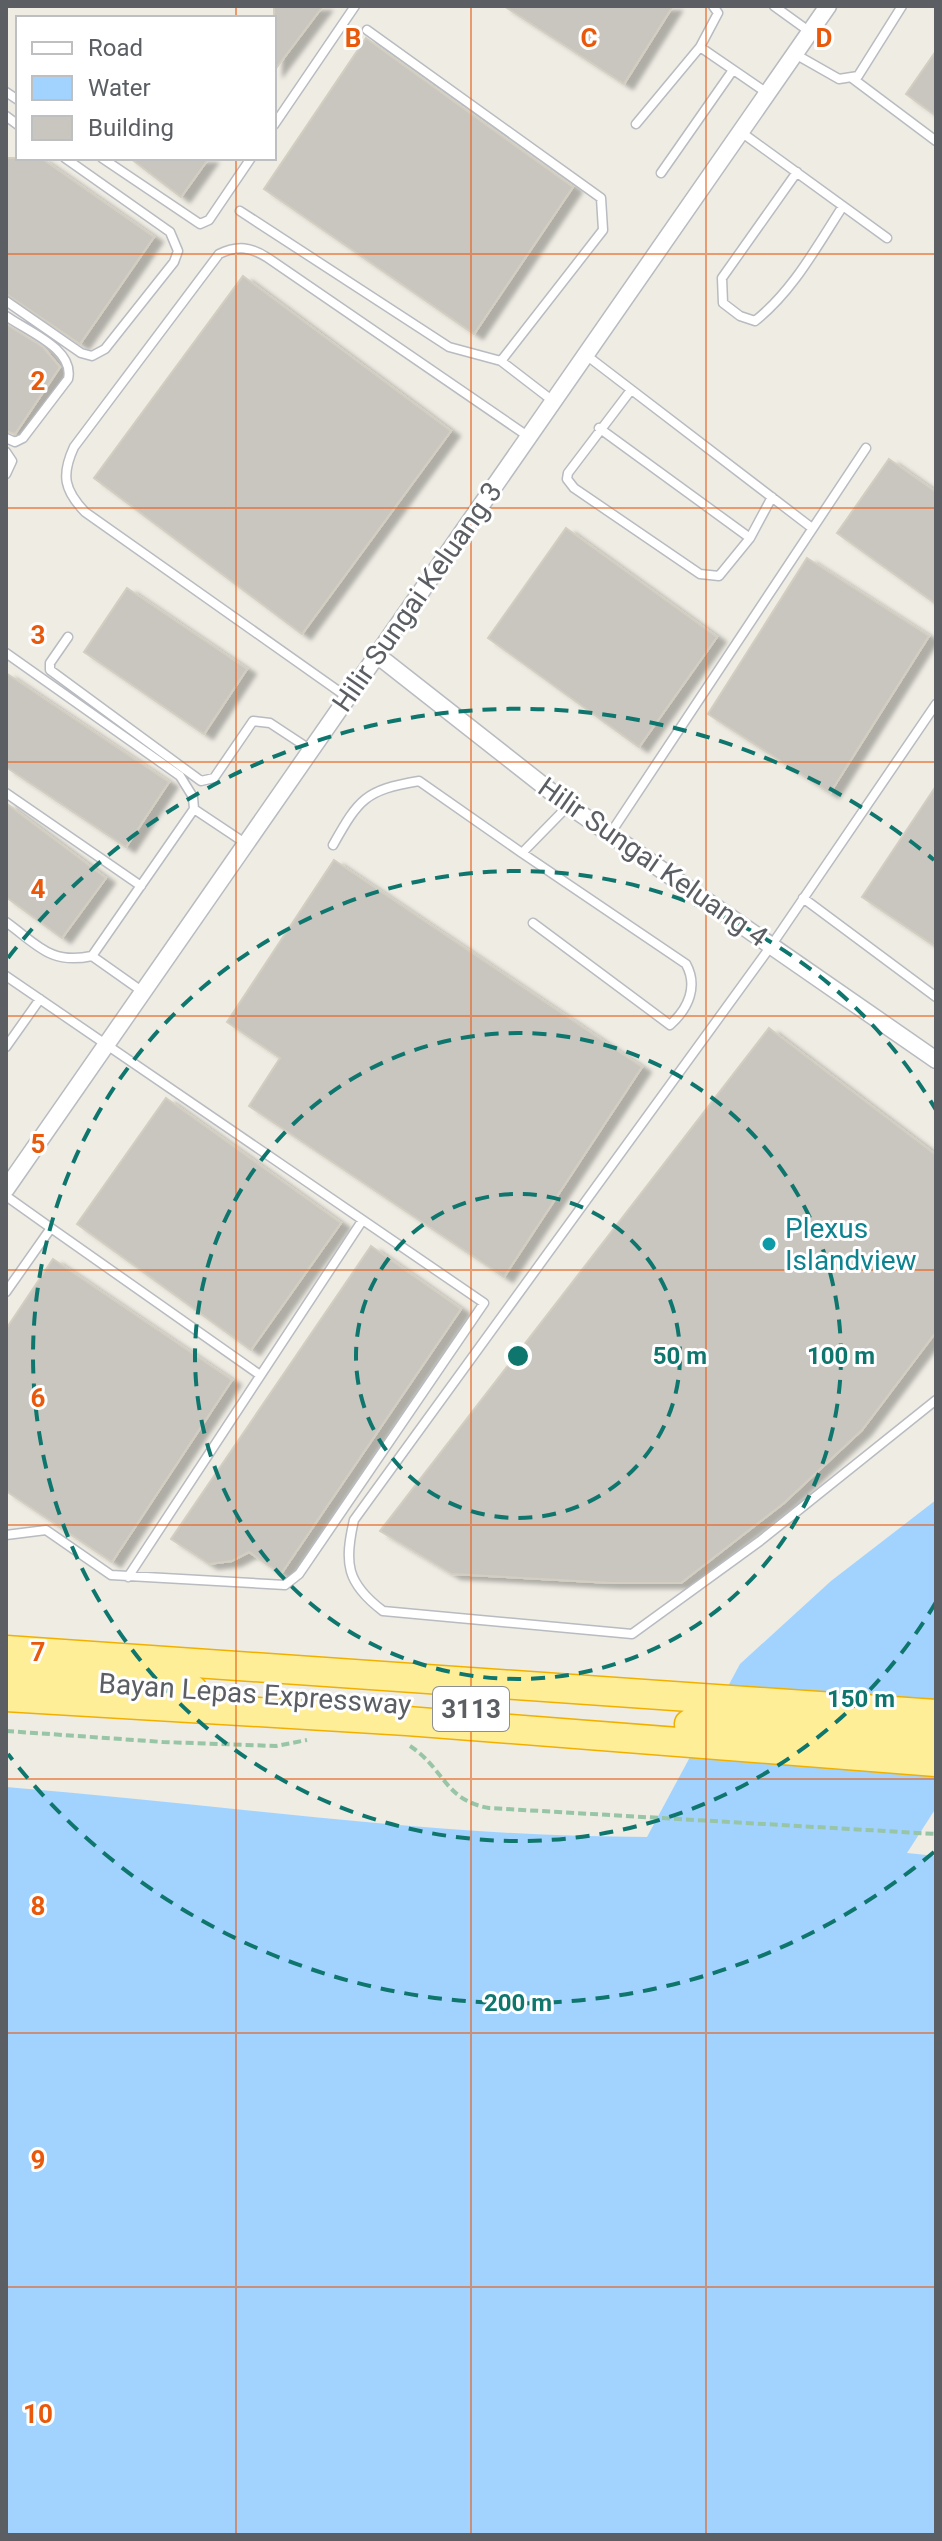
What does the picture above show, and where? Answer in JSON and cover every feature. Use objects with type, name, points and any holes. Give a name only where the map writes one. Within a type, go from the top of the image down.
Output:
[{"type":"highway","name":"3113","points":[[6,1634],[936,1697]]},
{"type":"highway","name":"Bayan Lepas Expressway","points":[[6,1650],[936,1714]]},
{"type":"highway","name":"Bayan Lepas Expressway","points":[[6,1676],[936,1740]]},
{"type":"highway","name":"3113","points":[[6,1697],[513,1729],[936,1762]]},
{"type":"street","name":"Hilir Sungai Keluang 3","points":[[6,1189],[828,6]]},
{"type":"street","name":"Hilir Sungai Keluang 4","points":[[377,655],[568,805],[936,1060]]},
{"type":"lane","points":[[276,122],[355,6]]},
{"type":"lane","points":[[636,124],[700,47],[718,13],[713,6]]},
{"type":"lane","points":[[774,6],[810,32]]},
{"type":"lane","points":[[795,54],[829,75],[858,76],[902,6]]},
{"type":"lane","points":[[367,30],[601,198],[603,230],[501,361]]},
{"type":"lane","points":[[700,47],[768,93]]},
{"type":"lane","points":[[661,173],[733,70]]},
{"type":"lane","points":[[852,78],[936,141]]},
{"type":"lane","points":[[741,132],[887,238]]},
{"type":"lane","points":[[6,301],[81,353],[92,356],[105,349],[174,262],[178,251],[170,232],[68,160]]},
{"type":"lane","points":[[105,160],[200,224],[209,220],[250,160]]},
{"type":"lane","points":[[797,172],[722,278],[723,303],[740,316],[755,321],[771,309],[796,279],[843,206]]},
{"type":"lane","points":[[240,211],[449,347],[501,361],[553,402]]},
{"type":"lane","points":[[348,697],[85,512],[67,488],[64,477],[74,447],[219,254],[240,247],[253,249],[268,258],[529,437]]},
{"type":"lane","points":[[6,316],[62,354],[70,370],[68,379],[23,438],[15,442],[6,438]]},
{"type":"lane","points":[[586,355],[812,528]]},
{"type":"lane","points":[[631,390],[599,428],[568,473],[567,479],[574,488],[700,574],[710,577],[719,576],[750,538],[772,497]]},
{"type":"lane","points":[[599,428],[750,538]]},
{"type":"lane","points":[[610,834],[866,448]]},
{"type":"lane","points":[[6,452],[12,461],[6,474]]},
{"type":"lane","points":[[68,637],[50,663],[50,670],[201,781],[214,778],[253,721],[270,723],[311,750]]},
{"type":"lane","points":[[6,653],[180,776],[193,797],[194,809],[92,956],[73,960],[56,958],[6,922]]},
{"type":"lane","points":[[936,704],[771,946],[354,1520],[347,1550],[352,1578],[361,1595],[383,1611],[632,1634],[760,1541],[936,1400]]},
{"type":"lane","points":[[333,845],[356,804],[385,787],[419,781],[686,964],[694,978],[692,993],[670,1025],[533,923]]},
{"type":"lane","points":[[6,793],[141,886]]},
{"type":"lane","points":[[522,853],[568,805]]},
{"type":"lane","points":[[194,809],[246,844]]},
{"type":"lane","points":[[803,898],[936,997]]},
{"type":"lane","points":[[92,956],[143,992]]},
{"type":"lane","points":[[6,976],[484,1303],[299,1574],[285,1585],[111,1575],[46,1530],[6,1535]]},
{"type":"lane","points":[[6,1047],[40,999]]},
{"type":"lane","points":[[6,1196],[260,1375]]},
{"type":"lane","points":[[128,1577],[362,1221]]},
{"type":"lane","points":[[6,1292],[51,1228]]},
{"type":"path","points":[[6,1731],[276,1746],[310,1740]]},
{"type":"path","points":[[406,1744],[424,1755],[457,1797],[489,1808],[936,1834]]},
{"type":"water","points":[[936,1500],[936,1808],[907,1853],[936,1856],[936,2535],[6,2535],[6,1787],[406,1826],[567,1836],[647,1837],[740,1664],[831,1581]]},
{"type":"building","points":[[274,6],[323,6],[276,68],[276,16]]},
{"type":"building","points":[[504,6],[673,6],[624,84]]},
{"type":"building","points":[[366,38],[573,187],[474,334],[264,189]]},
{"type":"building","points":[[936,51],[936,116],[906,94]]},
{"type":"building","points":[[6,158],[44,160],[154,237],[80,344],[6,294]]},
{"type":"building","points":[[133,160],[208,160],[181,197]]},
{"type":"building","points":[[243,276],[451,431],[302,634],[94,478]]},
{"type":"building","points":[[6,324],[43,347],[60,367],[15,434],[6,431]]},
{"type":"building","points":[[889,459],[936,492],[936,604],[837,533]]},
{"type":"building","points":[[566,528],[717,637],[639,747],[488,638]]},
{"type":"building","points":[[807,558],[929,636],[830,793],[708,714]]},
{"type":"building","points":[[127,588],[247,669],[204,734],[84,652]]},
{"type":"building","points":[[6,673],[169,782],[126,847],[6,767]]},
{"type":"building","points":[[936,786],[936,947],[862,897]]},
{"type":"building","points":[[6,803],[106,878],[62,938],[6,897]]},
{"type":"building","points":[[334,860],[642,1067],[504,1277],[249,1106],[280,1058],[227,1022]]},
{"type":"building","name":"Plexus Islandview","points":[[769,1028],[936,1155],[936,1332],[862,1430],[784,1503],[681,1583],[611,1583],[452,1574],[380,1531]]},
{"type":"building","points":[[166,1098],[341,1223],[251,1350],[77,1224]]},
{"type":"building","points":[[371,1246],[461,1309],[281,1574],[249,1552],[232,1561],[209,1564],[171,1539]]},
{"type":"building","points":[[53,1259],[232,1380],[112,1562],[6,1491],[6,1329]]},
{"type":"place","name":"Plexus Islandview","points":[[769,1244]]}]
